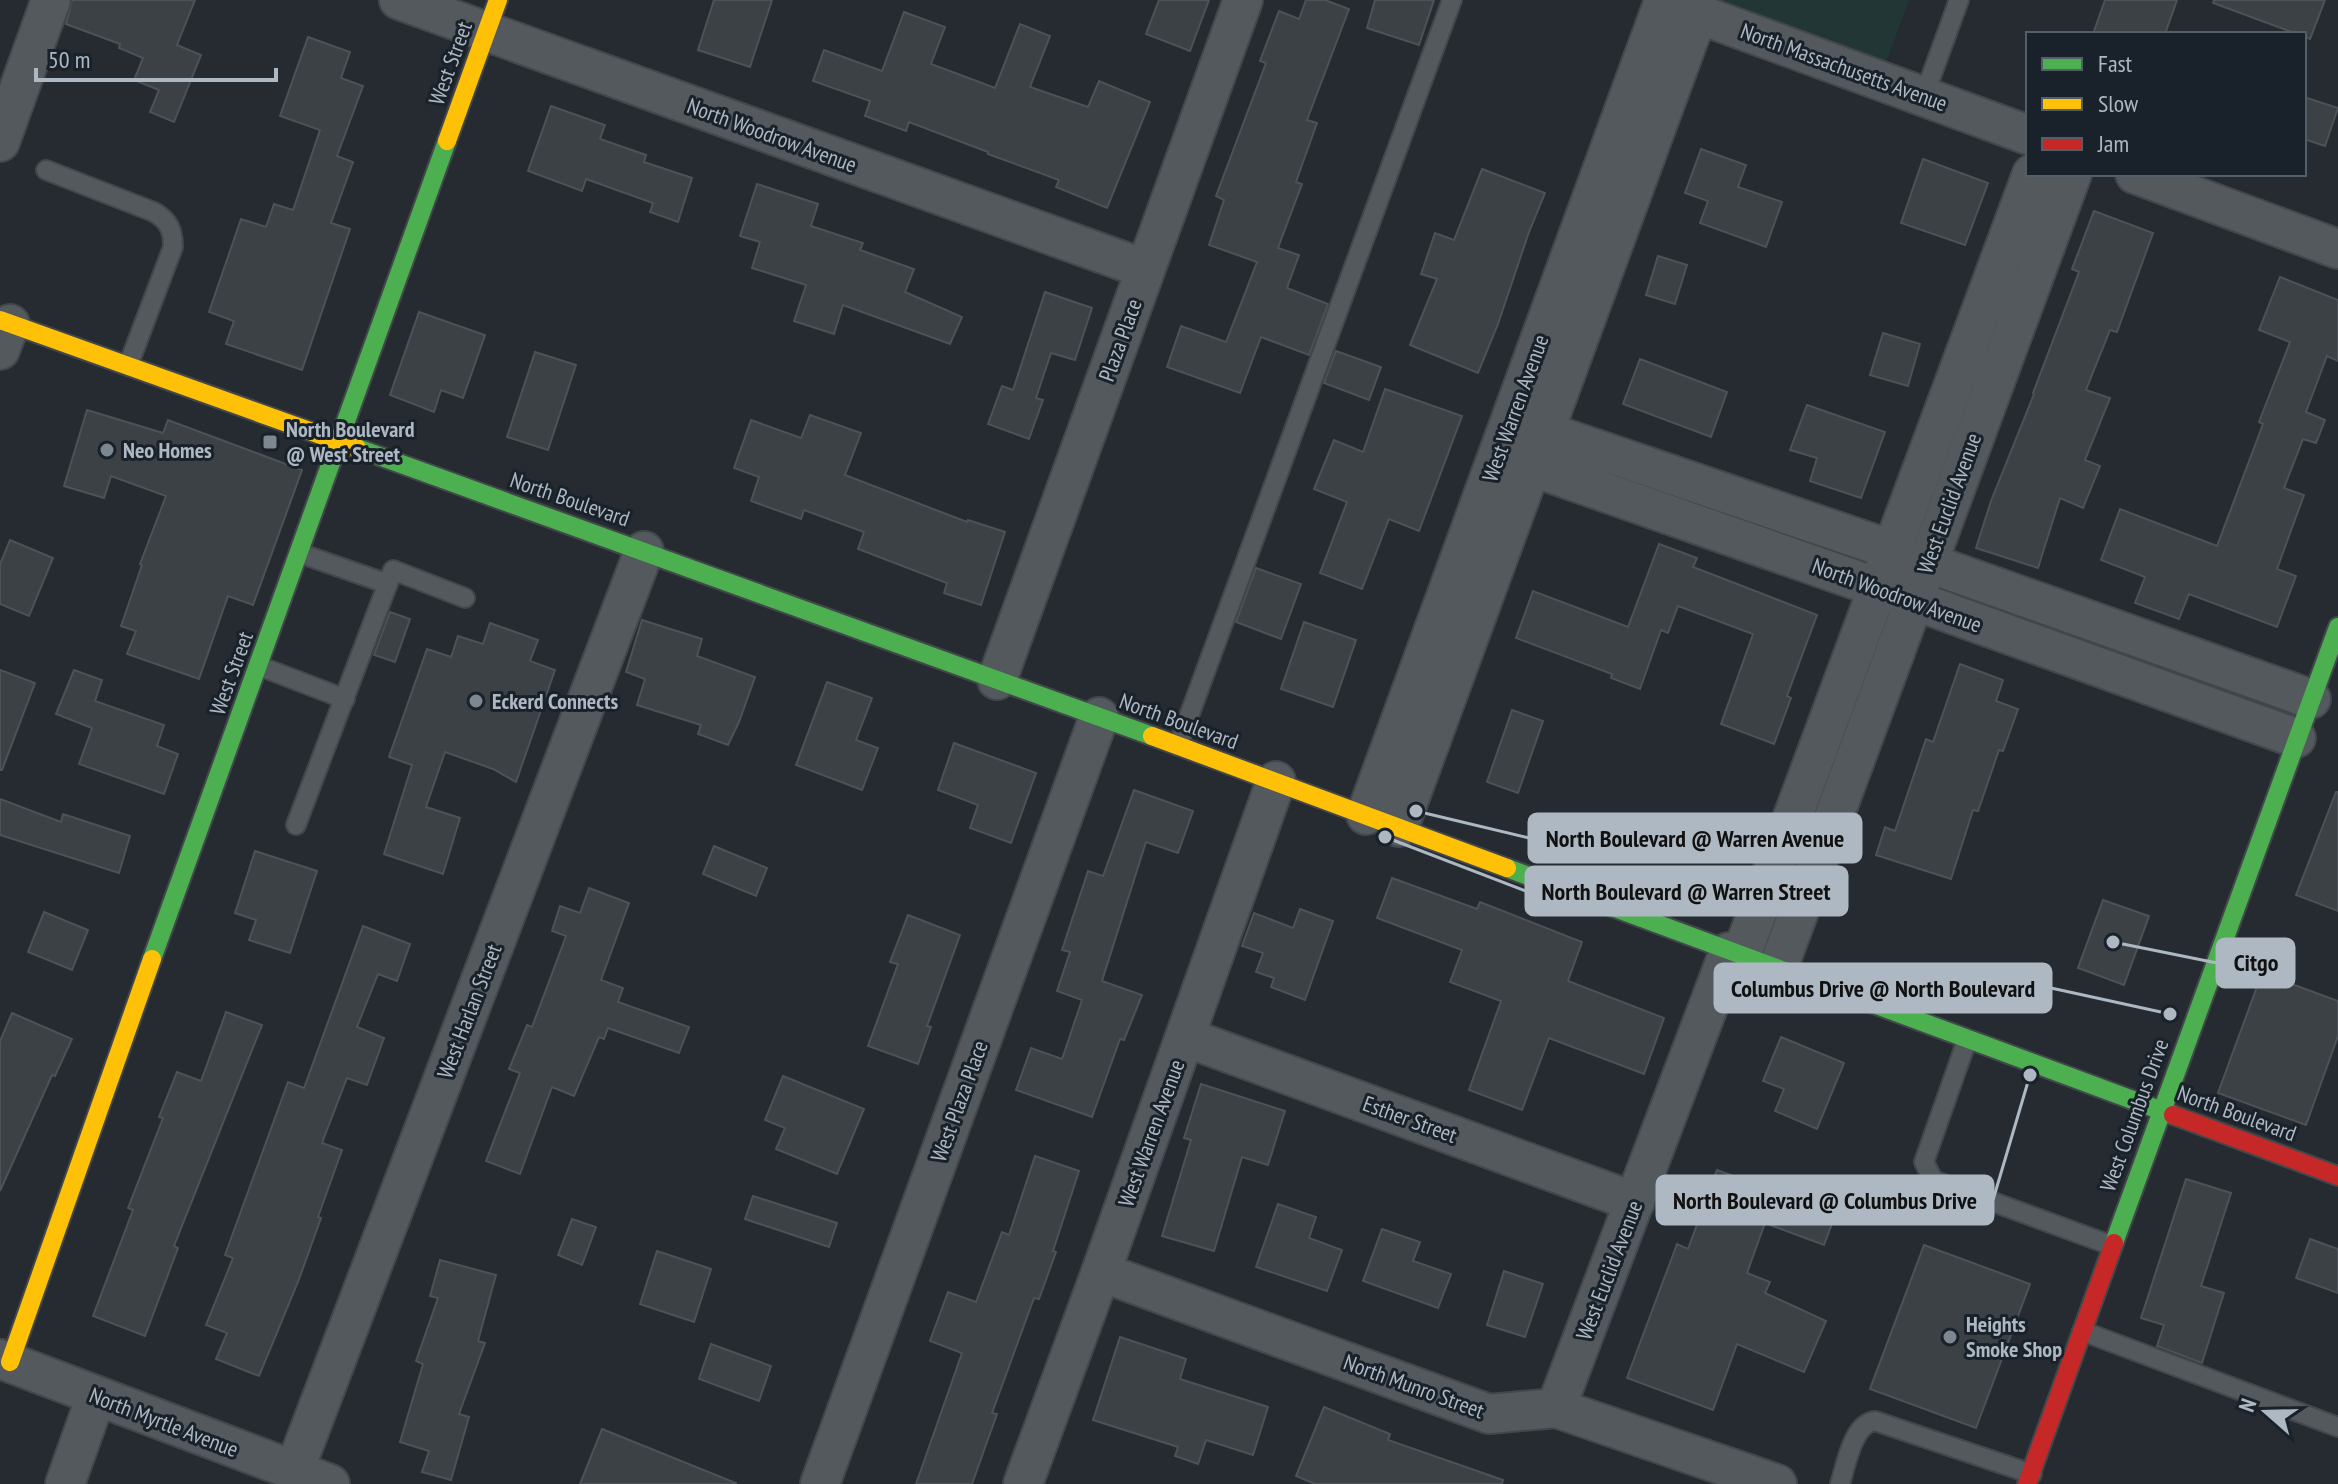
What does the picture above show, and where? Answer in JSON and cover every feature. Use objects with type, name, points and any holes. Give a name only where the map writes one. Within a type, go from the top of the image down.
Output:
[{"type":"street","points":[[0,142],[51,0]]},
{"type":"street","name":"North Woodrow Avenue","points":[[399,0],[492,16],[1145,269]]},
{"type":"street","name":"Plaza Place","points":[[997,680],[1243,0]]},
{"type":"street","name":"North Massachusetts Avenue","points":[[1674,5],[2026,134]]},
{"type":"street","name":"West Warren Avenue","points":[[1382,821],[1521,443],[1674,5]]},
{"type":"street","name":"West Street","points":[[5,1360],[492,16]]},
{"type":"street","name":"West Euclid Avenue","points":[[1556,1408],[1878,587],[2031,176]]},
{"type":"street","name":"West Euclid Avenue","points":[[1778,968],[2071,176]]},
{"type":"street","points":[[2140,176],[2338,249]]},
{"type":"street","name":"North Boulevard","points":[[3,331],[128,366],[644,551],[1276,781],[2338,1176]]},
{"type":"street","name":"North Woodrow Avenue","points":[[1521,443],[1892,550],[2311,699]]},
{"type":"street","name":"North Woodrow Avenue","points":[[1521,443],[1878,587],[2296,738]]},
{"type":"street","name":"West Harlan Street","points":[[294,1471],[644,551]]},
{"type":"street","name":"West Columbus Drive","points":[[2029,1479],[2338,627]]},
{"type":"street","name":"West Plaza Place","points":[[820,1484],[1099,717]]},
{"type":"street","name":"West Warren Avenue","points":[[1023,1484],[1276,781]]},
{"type":"street","name":"Esther Street","points":[[1185,1037],[1635,1202]]},
{"type":"street","name":"North Munro Street","points":[[1101,1272],[1489,1414],[1556,1408],[1777,1484]]},
{"type":"street","name":"North Myrtle Avenue","points":[[5,1360],[330,1484]]},
{"type":"street","points":[[65,1484],[96,1397]]},
{"type":"lane","points":[[1178,746],[1452,0]]},
{"type":"lane","points":[[1924,96],[1959,0]]},
{"type":"lane","points":[[46,170],[154,212],[166,220],[173,234],[173,247],[128,366]]},
{"type":"lane","points":[[299,553],[388,584]]},
{"type":"lane","points":[[296,825],[393,570],[465,598]]},
{"type":"lane","points":[[259,666],[345,699]]},
{"type":"lane","points":[[1967,1040],[1924,1162],[1933,1180],[2113,1246]]},
{"type":"lane","points":[[2082,1331],[2338,1427]]},
{"type":"lane","points":[[1840,1484],[1859,1428],[1867,1421],[1875,1421],[2048,1484]]},
{"type":"green space","points":[[1708,0],[1909,0],[1885,65]]},
{"type":"building","points":[[72,0],[195,0],[177,45],[201,55],[174,122],[150,112],[159,90],[134,80],[143,58],[119,48],[120,44],[66,24]]},
{"type":"building","points":[[714,0],[772,0],[750,67],[698,50]]},
{"type":"building","points":[[1159,0],[1209,0],[1190,51],[1146,34]]},
{"type":"building","points":[[1306,0],[1325,0],[1349,9],[1307,120],[1317,123],[1296,182],[1302,184],[1278,248],[1299,255],[1287,288],[1328,304],[1309,355],[1261,337],[1240,393],[1167,367],[1181,326],[1226,342],[1257,262],[1209,245],[1224,200],[1216,196],[1266,63],[1260,61],[1279,11],[1299,19]]},
{"type":"building","points":[[1375,0],[1434,0],[1419,45],[1367,28]]},
{"type":"building","points":[[2105,0],[2177,0],[2166,32],[2094,32]]},
{"type":"building","points":[[2214,0],[2325,0],[2310,39],[2306,37],[2306,32],[2292,32],[2213,3]]},
{"type":"building","points":[[904,12],[945,27],[931,64],[995,88],[1020,24],[1050,36],[1030,87],[1088,107],[1099,81],[1150,102],[1107,208],[1056,187],[1059,180],[988,152],[909,122],[906,131],[865,116],[870,101],[813,81],[824,50],[882,71]]},
{"type":"building","points":[[308,37],[350,52],[341,78],[363,86],[337,156],[353,162],[331,223],[350,229],[302,370],[226,344],[234,321],[209,312],[241,219],[266,227],[274,204],[293,210],[320,130],[280,116]]},
{"type":"building","points":[[2306,98],[2338,108],[2325,146],[2306,140]]},
{"type":"building","points":[[551,106],[605,125],[600,139],[646,155],[644,162],[692,178],[678,222],[650,212],[653,203],[586,179],[582,191],[528,171]]},
{"type":"building","points":[[1701,149],[1746,165],[1738,187],[1782,202],[1766,247],[1700,223],[1708,201],[1685,193]]},
{"type":"building","points":[[1923,159],[1988,183],[1965,245],[1901,223]]},
{"type":"building","points":[[1482,169],[1545,193],[1478,373],[1410,345],[1437,279],[1421,274],[1435,233],[1454,240]]},
{"type":"building","points":[[757,184],[818,204],[811,226],[863,243],[860,250],[914,269],[905,292],[962,317],[950,344],[843,305],[834,334],[794,321],[806,285],[752,268],[760,242],[740,236]]},
{"type":"building","points":[[2094,211],[2153,233],[2117,332],[2110,330],[2086,390],[2110,398],[2085,460],[2100,466],[2083,508],[2060,498],[2038,568],[1976,548],[2079,272],[2072,269]]},
{"type":"building","points":[[1658,256],[1687,265],[1675,304],[1646,295]]},
{"type":"building","points":[[2280,277],[2338,300],[2338,361],[2327,356],[2306,412],[2325,420],[2316,443],[2303,439],[2284,488],[2304,495],[2277,569],[2296,576],[2277,627],[2189,594],[2179,619],[2135,603],[2145,577],[2101,560],[2120,509],[2217,546],[2290,342],[2259,330]]},
{"type":"building","points":[[1045,292],[1092,308],[1075,360],[1051,353],[1036,398],[1043,400],[1029,439],[988,424],[1002,386],[1013,390]]},
{"type":"building","points":[[419,312],[485,335],[463,398],[441,390],[434,412],[390,395]]},
{"type":"building","points":[[1883,333],[1920,344],[1908,386],[1870,375]]},
{"type":"building","points":[[1336,351],[1381,367],[1369,400],[1324,383]]},
{"type":"building","points":[[535,352],[576,365],[548,450],[507,437]]},
{"type":"building","points":[[1640,359],[1727,392],[1711,437],[1623,404]]},
{"type":"building","points":[[1385,389],[1462,416],[1419,531],[1389,519],[1362,589],[1320,573],[1347,502],[1314,489],[1334,440],[1363,452]]},
{"type":"building","points":[[1807,405],[1885,432],[1861,498],[1810,481],[1817,458],[1790,450]]},
{"type":"building","points":[[87,410],[163,433],[168,420],[302,470],[253,605],[228,596],[199,679],[127,654],[136,631],[121,626],[166,496],[111,476],[104,498],[64,486]]},
{"type":"building","points":[[810,415],[861,433],[845,475],[967,522],[1005,532],[981,605],[944,593],[947,583],[858,549],[864,532],[804,510],[801,519],[751,501],[759,477],[734,468],[751,420],[801,438]]},
{"type":"building","points":[[10,540],[53,558],[29,616],[0,604],[0,564]]},
{"type":"building","points":[[1659,544],[1697,558],[1693,567],[1817,615],[1787,696],[1791,698],[1774,744],[1721,724],[1753,634],[1678,606],[1668,633],[1661,630],[1640,689],[1611,678],[1612,674],[1516,638],[1533,591],[1628,627]]},
{"type":"building","points":[[1256,568],[1301,584],[1281,639],[1236,622]]},
{"type":"building","points":[[390,612],[410,619],[395,662],[374,655]]},
{"type":"building","points":[[642,620],[702,639],[697,656],[755,677],[728,745],[698,734],[701,725],[637,705],[645,679],[626,672]]},
{"type":"building","points":[[1304,622],[1356,640],[1333,707],[1281,689]]},
{"type":"building","name":"Eckerd Connects","points":[[490,623],[538,640],[530,661],[555,670],[516,782],[493,769],[445,752],[426,807],[460,818],[443,874],[384,854],[412,765],[389,757],[427,649],[451,657],[458,636],[483,644]]},
{"type":"building","points":[[1960,664],[2003,680],[1996,701],[2018,709],[2003,751],[1999,750],[1978,811],[1973,810],[1951,879],[1876,855],[1885,827],[1895,831],[1926,739],[1933,742]]},
{"type":"building","points":[[0,670],[35,683],[2,770],[0,770]]},
{"type":"building","points":[[74,670],[102,680],[95,701],[164,725],[157,746],[178,754],[164,794],[79,764],[92,728],[56,714]]},
{"type":"building","points":[[827,682],[872,698],[856,740],[878,748],[862,790],[796,765]]},
{"type":"building","points":[[1512,710],[1543,721],[1518,793],[1487,782]]},
{"type":"building","points":[[954,743],[1036,773],[1011,843],[970,828],[978,805],[938,790]]},
{"type":"building","points":[[1134,790],[1193,811],[1178,853],[1146,842],[1102,981],[1142,995],[1124,1040],[1120,1039],[1092,1117],[1016,1090],[1031,1048],[1062,1059],[1082,1000],[1057,991],[1070,952],[1062,950],[1088,871],[1103,876]]},
{"type":"building","points":[[2338,792],[2338,911],[2296,895]]},
{"type":"building","points":[[0,799],[61,822],[63,814],[130,836],[119,873],[0,835]]},
{"type":"building","points":[[714,846],[767,868],[756,896],[703,874]]},
{"type":"building","points":[[255,851],[317,871],[290,953],[249,940],[256,920],[235,913]]},
{"type":"building","points":[[1392,878],[1477,909],[1480,902],[1582,942],[1568,981],[1664,1018],[1644,1074],[1549,1038],[1522,1110],[1469,1090],[1501,1001],[1450,982],[1462,950],[1377,918]]},
{"type":"building","points":[[589,888],[629,903],[601,980],[623,988],[618,1002],[689,1027],[679,1053],[608,1028],[604,1039],[599,1037],[574,1096],[552,1087],[520,1174],[486,1161],[520,1073],[509,1069],[527,1025],[532,1027],[566,936],[552,931],[560,906],[580,913]]},
{"type":"building","points":[[2103,900],[2149,916],[2124,985],[2078,968]]},
{"type":"building","points":[[1300,909],[1333,921],[1305,1000],[1271,987],[1274,978],[1256,972],[1263,953],[1242,946],[1254,913],[1293,928]]},
{"type":"building","points":[[44,912],[88,930],[72,970],[28,952]]},
{"type":"building","points":[[908,915],[960,935],[927,1026],[931,1027],[918,1064],[868,1046],[898,964],[890,962]]},
{"type":"building","points":[[363,926],[410,944],[397,981],[378,974],[357,1027],[384,1038],[367,1085],[347,1078],[322,1143],[342,1150],[298,1282],[259,1376],[216,1359],[227,1333],[206,1325],[233,1258],[225,1255],[288,1082],[304,1088]]},
{"type":"building","points":[[2262,973],[2338,1001],[2338,1036],[2306,1125],[2218,1093]]},
{"type":"building","points":[[226,1012],[262,1025],[174,1246],[178,1248],[145,1336],[93,1316],[133,1210],[128,1208],[163,1118],[159,1117],[177,1072],[201,1081]]},
{"type":"building","points":[[12,1013],[72,1039],[55,1076],[52,1075],[0,1191],[0,1041]]},
{"type":"building","points":[[1781,1037],[1844,1063],[1817,1129],[1775,1111],[1784,1089],[1763,1081]]},
{"type":"building","points":[[783,1076],[864,1109],[837,1174],[776,1149],[785,1128],[765,1120]]},
{"type":"building","points":[[1201,1084],[1285,1111],[1268,1165],[1242,1157],[1214,1251],[1162,1236],[1191,1140],[1184,1138]]},
{"type":"building","points":[[1035,1156],[1079,1171],[1053,1251],[1056,1252],[1039,1299],[1034,1298],[992,1413],[997,1414],[972,1484],[916,1484],[962,1353],[930,1341],[948,1292],[976,1302],[1002,1232],[1009,1235]]},
{"type":"building","points":[[1717,1170],[1798,1200],[1800,1194],[1838,1208],[1824,1245],[1765,1223],[1747,1273],[1770,1282],[1765,1293],[1826,1321],[1804,1372],[1737,1344],[1713,1410],[1627,1378],[1677,1244],[1688,1249]]},
{"type":"building","points":[[2186,1179],[2231,1193],[2201,1286],[2224,1293],[2202,1363],[2157,1346],[2164,1325],[2141,1318]]},
{"type":"building","points":[[753,1196],[837,1223],[829,1247],[745,1219]]},
{"type":"building","points":[[1278,1204],[1316,1217],[1309,1238],[1342,1250],[1327,1291],[1256,1267]]},
{"type":"building","points":[[572,1219],[596,1227],[582,1265],[558,1255]]},
{"type":"building","points":[[1382,1229],[1420,1242],[1413,1261],[1451,1274],[1438,1308],[1363,1281]]},
{"type":"building","points":[[2310,1239],[2338,1249],[2338,1293],[2296,1278]]},
{"type":"building","name":"Heights Smoke Shop","points":[[1924,1245],[2030,1284],[1976,1428],[1870,1389]]},
{"type":"building","points":[[657,1251],[711,1269],[694,1322],[640,1304]]},
{"type":"building","points":[[440,1260],[496,1275],[478,1341],[485,1343],[459,1414],[469,1417],[451,1480],[422,1472],[429,1451],[400,1442],[423,1364],[416,1361],[438,1298],[430,1296]]},
{"type":"building","points":[[1504,1271],[1543,1284],[1525,1337],[1487,1325]]},
{"type":"building","points":[[1120,1337],[1186,1359],[1180,1379],[1268,1407],[1253,1455],[1206,1440],[1198,1464],[1175,1456],[1178,1447],[1093,1420]]},
{"type":"building","points":[[711,1344],[771,1366],[759,1401],[699,1379]]},
{"type":"building","points":[[1324,1407],[1390,1434],[1388,1440],[1503,1480],[1502,1484],[1315,1484],[1296,1476]]},
{"type":"building","points":[[602,1429],[736,1483],[580,1484]]},
{"type":"traffic: fast","points":[[152,959],[447,141]]},
{"type":"traffic: fast","points":[[357,448],[1152,736]]},
{"type":"traffic: fast","points":[[2114,1243],[2338,627]]},
{"type":"traffic: fast","points":[[1507,868],[2173,1115]]},
{"type":"traffic: slow","points":[[447,141],[498,0]]},
{"type":"traffic: slow","points":[[0,320],[357,448]]},
{"type":"traffic: slow","points":[[1152,736],[1507,868]]},
{"type":"traffic: slow","points":[[10,1362],[152,959]]},
{"type":"traffic: jam","points":[[2173,1115],[2338,1176]]},
{"type":"traffic: jam","points":[[2027,1484],[2114,1243]]},
{"type":"place","name":"North Boulevard @ West Street","points":[[270,442]]},
{"type":"place","name":"Neo Homes","points":[[107,450]]},
{"type":"place","name":"Eckerd Connects","points":[[476,701]]},
{"type":"place","name":"North Boulevard @ Warren Avenue","points":[[1416,811]]},
{"type":"place","name":"North Boulevard @ Warren Street","points":[[1385,837]]},
{"type":"place","name":"Citgo","points":[[2113,942]]},
{"type":"place","name":"Columbus Drive @ North Boulevard","points":[[2170,1014]]},
{"type":"place","name":"North Boulevard @ Columbus Drive","points":[[2030,1075]]},
{"type":"place","name":"Heights Smoke Shop","points":[[1950,1337]]}]
